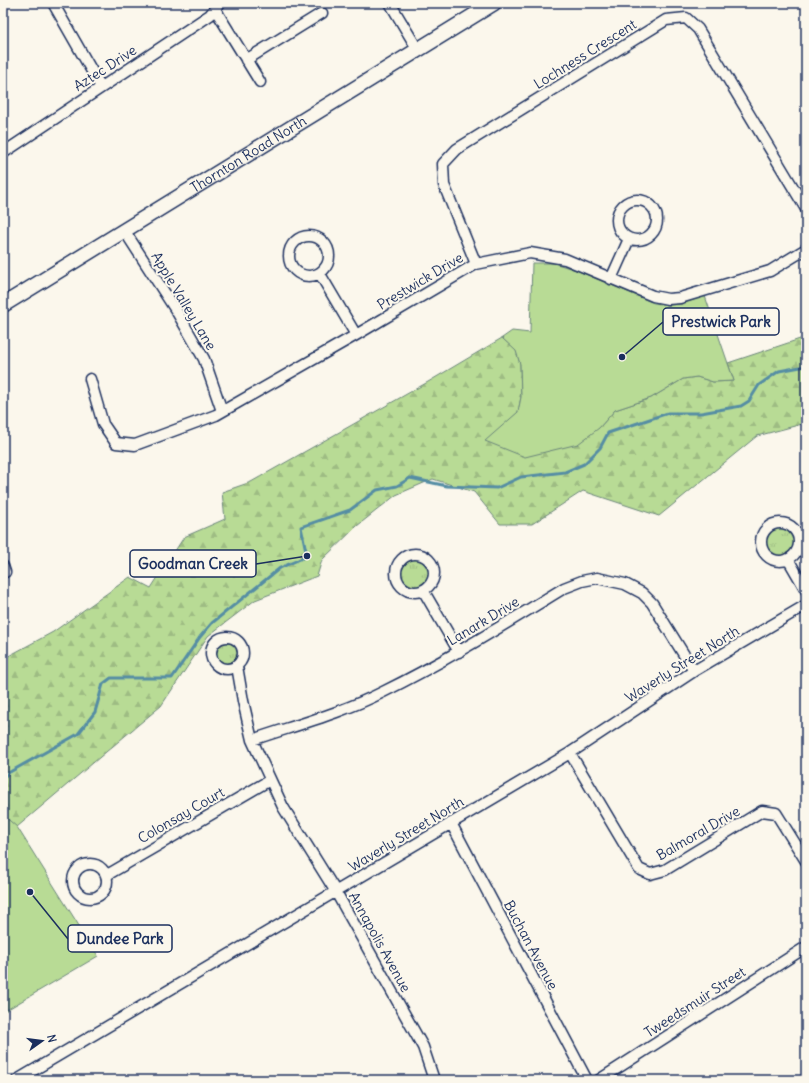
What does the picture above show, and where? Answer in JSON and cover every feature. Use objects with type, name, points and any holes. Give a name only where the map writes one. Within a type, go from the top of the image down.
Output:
[{"type":"main road","name":"Thornton Road North","points":[[3,305],[494,3]]},
{"type":"street","points":[[53,3],[101,87]]},
{"type":"street","points":[[390,3],[418,50]]},
{"type":"street","points":[[217,6],[246,60],[260,82]]},
{"type":"street","name":"Aztec Drive","points":[[3,152],[210,16],[217,6]]},
{"type":"street","points":[[246,60],[322,13]]},
{"type":"street","name":"Lochness Crescent","points":[[476,264],[444,185],[443,164],[457,149],[666,20],[686,18],[698,29],[806,209]]},
{"type":"street","name":"Apple Valley Lane","points":[[124,230],[177,312],[204,359],[222,411]]},
{"type":"street","points":[[311,236],[318,238],[326,244],[329,251],[329,263],[320,274],[307,276],[300,274],[294,270],[290,264],[289,254],[291,247],[295,241],[301,237],[311,236]]},
{"type":"street","points":[[611,279],[629,239]]},
{"type":"street","name":"Prestwick Drive","points":[[90,379],[103,424],[116,443],[135,445],[216,415],[476,264],[530,253],[565,259],[653,296],[668,299],[680,298],[770,271],[806,250]]},
{"type":"street","points":[[320,274],[356,335]]},
{"type":"street","points":[[788,559],[806,590]]},
{"type":"street","points":[[3,566],[5,572],[3,573]]},
{"type":"street","name":"Lanark Drive","points":[[252,740],[329,715],[382,693],[459,652],[564,588],[582,581],[597,578],[626,584],[642,593],[652,603],[694,671]]},
{"type":"street","points":[[423,590],[459,652]]},
{"type":"street","name":"Waverly Street North","points":[[17,1080],[570,753],[694,671],[806,605]]},
{"type":"street","name":"Annapolis Avenue","points":[[237,666],[252,740],[270,780],[283,807],[336,892],[423,1047],[434,1080]]},
{"type":"street","name":"Balmoral Drive","points":[[570,753],[639,869],[650,874],[665,870],[762,811],[776,813],[806,861]]},
{"type":"street","name":"Colonsay Court","points":[[107,875],[270,780]]},
{"type":"street","name":"Buchan Avenue","points":[[451,823],[586,1080]]},
{"type":"street","name":"Tweedsmuir Street","points":[[599,1080],[806,947]]},
{"type":"green space","points":[[532,263],[554,263],[576,270],[654,303],[668,305],[681,304],[705,296],[734,381],[713,382],[697,377],[683,379],[651,398],[615,410],[599,428],[578,444],[525,457],[485,441],[518,412],[521,397],[520,364],[516,351],[502,338],[512,331],[530,333]]},
{"type":"green space","points":[[806,335],[806,423],[757,436],[659,516],[583,491],[532,524],[500,524],[474,492],[433,479],[396,495],[357,526],[322,560],[317,576],[255,600],[208,636],[161,706],[17,827],[3,835],[3,659],[53,632],[130,577],[151,588],[184,537],[225,519],[222,492],[251,482],[428,382],[502,338],[516,350],[520,364],[521,397],[518,412],[508,422],[599,428],[615,410],[651,398],[683,379],[697,377],[713,382],[734,381],[728,363],[800,339]]},
{"type":"green space","points":[[780,528],[790,532],[794,542],[790,552],[780,556],[770,552],[766,542],[770,532]]},
{"type":"green space","points":[[415,559],[425,563],[429,573],[425,583],[415,587],[405,583],[401,573],[405,563]]},
{"type":"green space","points":[[227,642],[235,645],[238,653],[235,661],[227,664],[219,661],[216,653],[219,645]]},
{"type":"green space","points":[[3,815],[17,827],[98,956],[3,1012]]},
{"type":"waterway","points":[[3,778],[8,773],[78,734],[95,712],[103,684],[111,678],[172,678],[200,637],[212,623],[280,568],[307,556],[301,527],[350,510],[377,490],[397,486],[410,478],[447,486],[497,488],[521,477],[565,472],[584,464],[600,448],[608,433],[668,413],[701,413],[741,406],[749,401],[759,385],[779,371],[806,366]]},
{"type":"place","name":"Prestwick Park","points":[[622,357]]},
{"type":"place","name":"Goodman Creek","points":[[307,556]]},
{"type":"place","name":"Dundee Park","points":[[30,892]]}]
